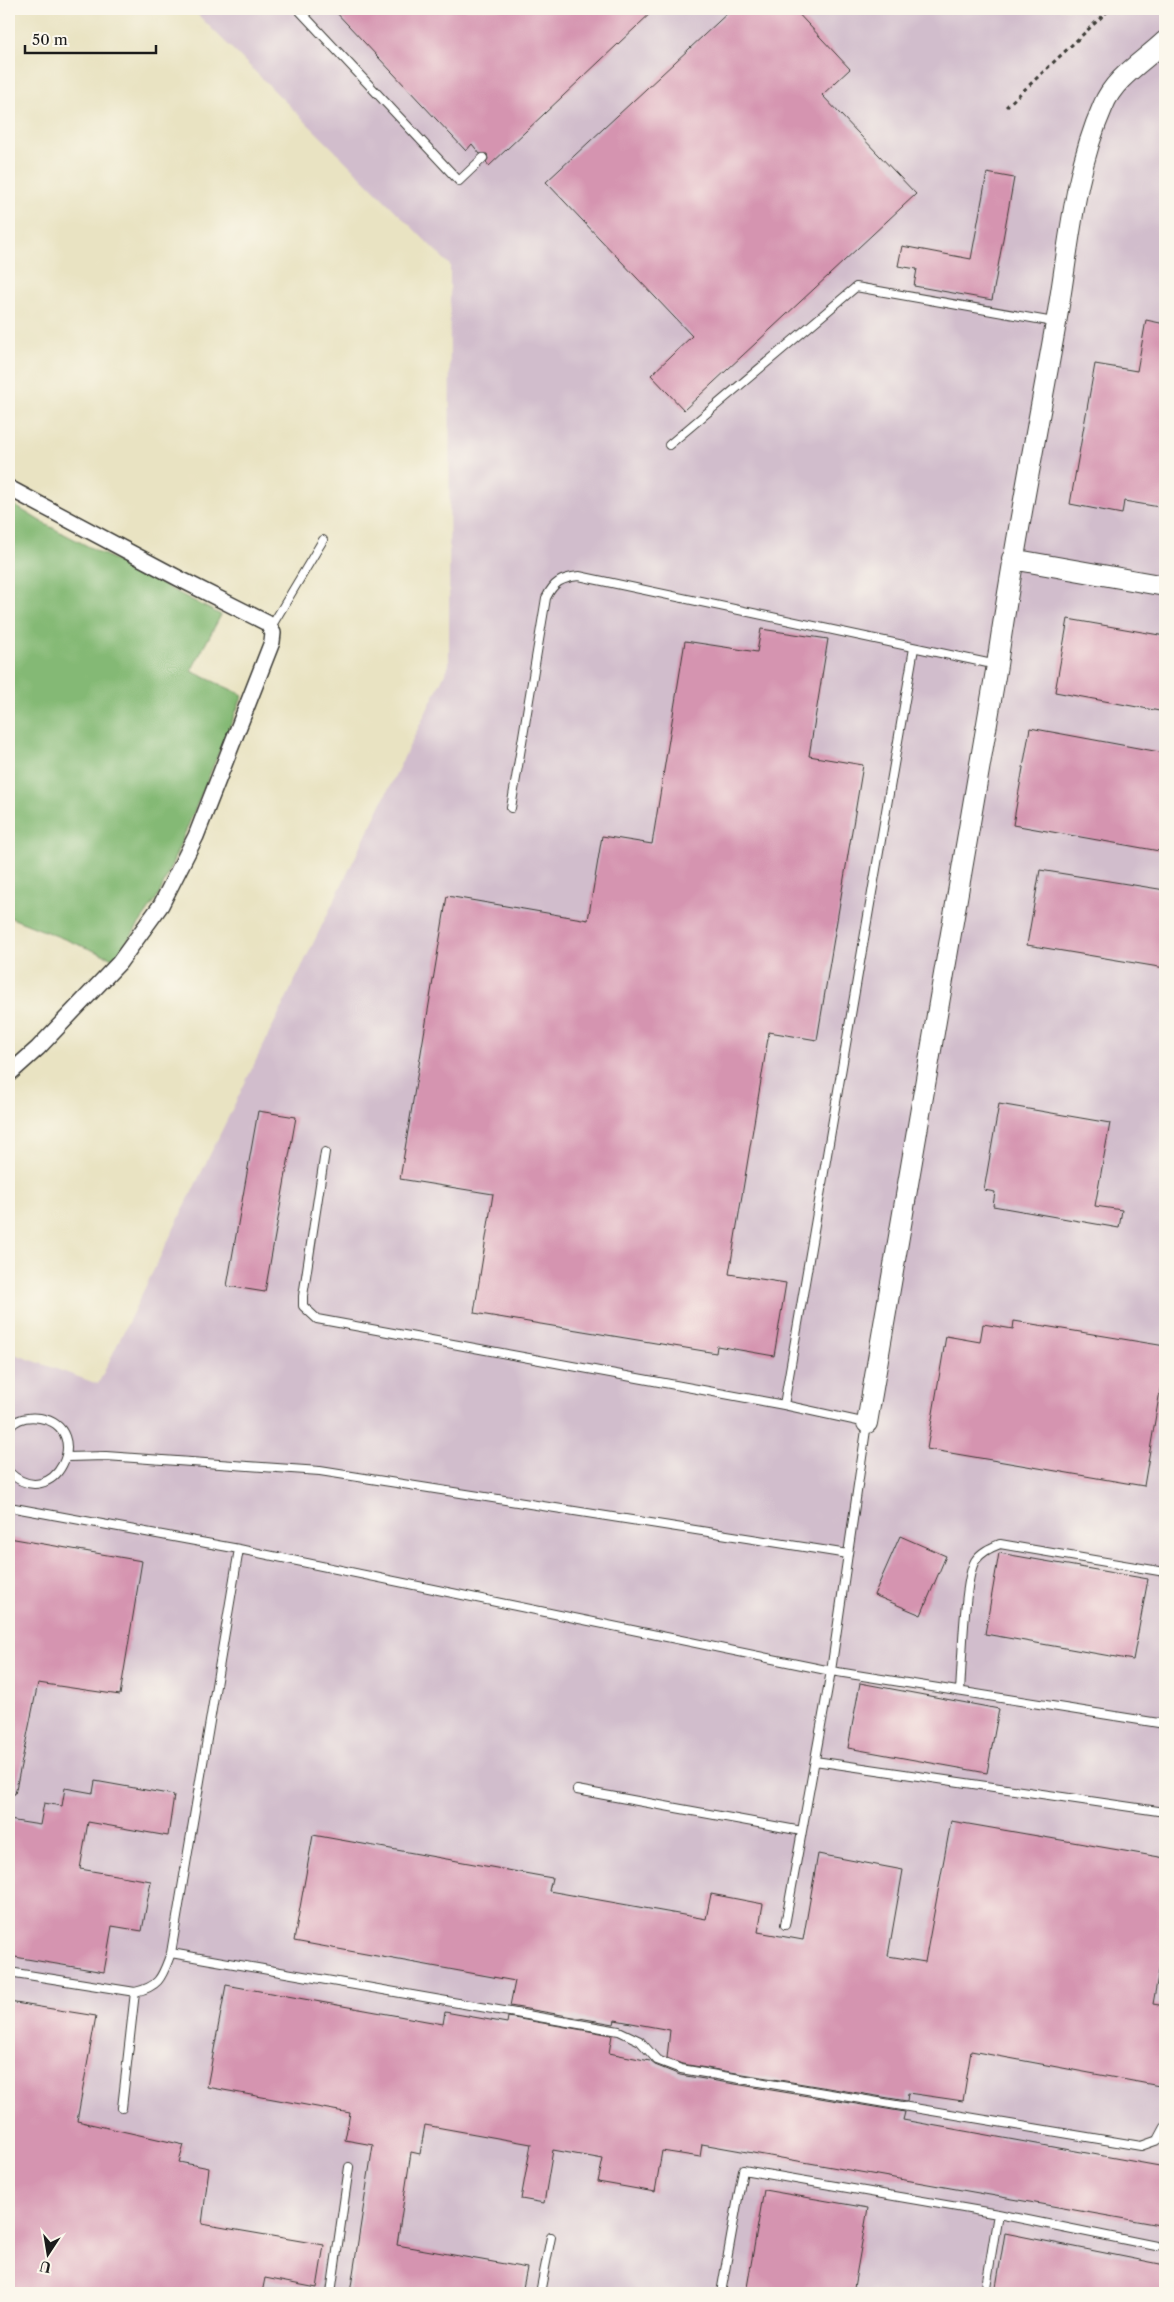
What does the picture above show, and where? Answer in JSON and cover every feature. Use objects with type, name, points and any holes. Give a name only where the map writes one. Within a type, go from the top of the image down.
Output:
[{"type":"street","points":[[867,1423],[997,665],[1012,559],[1056,322],[1081,166],[1103,104],[1116,86],[1165,42]]},
{"type":"street","points":[[9,488],[178,578],[260,619],[271,627],[272,642],[196,836],[161,905],[119,963],[38,1048],[9,1074]]},
{"type":"street","points":[[1012,559],[1165,586]]},
{"type":"lane","points":[[298,9],[459,181],[484,158]]},
{"type":"lane","points":[[669,445],[856,287],[1056,322]]},
{"type":"lane","points":[[271,627],[323,540]]},
{"type":"lane","points":[[511,808],[546,598],[553,584],[563,578],[579,576],[997,665]]},
{"type":"lane","points":[[784,1405],[914,648]]},
{"type":"lane","points":[[325,1152],[302,1306],[317,1319],[784,1405],[867,1423],[831,1671],[785,1925]]},
{"type":"lane","points":[[9,1428],[22,1418],[46,1419],[56,1425],[63,1434],[67,1445],[67,1457],[57,1475],[38,1483],[18,1480],[9,1472]]},
{"type":"lane","points":[[67,1457],[106,1456],[320,1471],[848,1554]]},
{"type":"lane","points":[[9,1507],[239,1549],[831,1671],[1165,1724]]},
{"type":"lane","points":[[960,1691],[968,1587],[974,1562],[986,1550],[1000,1544],[1165,1572]]},
{"type":"lane","points":[[9,1972],[135,1992],[151,1988],[162,1975],[171,1953],[239,1549]]},
{"type":"lane","points":[[815,1761],[1165,1812]]},
{"type":"lane","points":[[577,1790],[802,1831]]},
{"type":"lane","points":[[171,1953],[619,2031],[640,2041],[657,2060],[691,2070],[1141,2146],[1158,2140],[1165,2127]]},
{"type":"lane","points":[[122,2108],[135,1992]]},
{"type":"lane","points":[[331,2293],[349,2168]]},
{"type":"lane","points":[[721,2293],[743,2170],[998,2214],[1156,2246]]},
{"type":"lane","points":[[985,2293],[998,2214]]},
{"type":"lane","points":[[540,2293],[551,2237]]},
{"type":"path","points":[[1006,107],[1110,9]]},
{"type":"shaded area","points":[[192,9],[1165,9],[1165,2293],[9,2293],[9,1352],[98,1384],[449,665],[450,265]]},
{"type":"green space","points":[[9,502],[45,524],[221,615],[191,671],[243,695],[159,895],[115,959],[9,917]]},
{"type":"building","points":[[333,9],[655,9],[489,166],[486,162],[488,159],[487,154],[480,154],[472,144],[466,151]]},
{"type":"building","points":[[732,9],[794,9],[850,69],[822,95],[916,194],[684,410],[651,375],[692,336],[546,182]]},
{"type":"building","points":[[987,173],[1014,178],[992,300],[914,286],[917,269],[898,266],[902,246],[971,259]]},
{"type":"building","points":[[1146,320],[1165,324],[1165,508],[1124,501],[1122,514],[1070,504],[1095,364],[1137,371]]},
{"type":"building","points":[[1068,619],[1165,636],[1165,712],[1055,692]]},
{"type":"building","points":[[761,629],[828,639],[809,756],[863,765],[817,1040],[769,1032],[729,1274],[786,1283],[774,1356],[717,1346],[716,1353],[474,1313],[493,1194],[400,1179],[447,896],[588,920],[602,836],[652,844],[685,641],[757,652]]},
{"type":"building","points":[[1030,728],[1165,753],[1165,852],[1013,825]]},
{"type":"building","points":[[1040,870],[1165,890],[1165,968],[1027,945]]},
{"type":"building","points":[[999,1104],[1110,1123],[1095,1206],[1122,1210],[1119,1228],[993,1206],[995,1192],[984,1190]]},
{"type":"building","points":[[258,1111],[296,1117],[265,1292],[227,1286]]},
{"type":"building","points":[[1014,1321],[1165,1346],[1165,1361],[1144,1486],[927,1449],[946,1336],[980,1342],[983,1324],[1013,1329]]},
{"type":"building","points":[[900,1536],[946,1556],[921,1615],[874,1595]]},
{"type":"building","points":[[9,1538],[142,1561],[120,1695],[38,1683],[15,1794],[9,1794]]},
{"type":"building","points":[[999,1553],[1148,1579],[1133,1660],[985,1634]]},
{"type":"building","points":[[860,1683],[999,1709],[987,1773],[848,1748]]},
{"type":"building","points":[[95,1781],[174,1795],[168,1836],[88,1822],[80,1869],[151,1881],[142,1931],[112,1926],[104,1972],[9,1956],[9,1820],[40,1825],[44,1803],[62,1806],[65,1788],[93,1793]]},
{"type":"building","points":[[951,1821],[1165,1858],[1165,1937],[1153,2004],[1165,2006],[1165,2087],[971,2051],[963,2101],[908,2093],[907,2101],[682,2064],[667,2058],[670,2030],[615,2020],[614,2024],[510,2006],[515,1981],[294,1941],[313,1835],[552,1878],[549,1891],[706,1919],[711,1894],[763,1904],[758,1932],[803,1940],[818,1854],[903,1870],[888,1956],[925,1962]]},
{"type":"building","points":[[226,1985],[443,2024],[445,2012],[507,2023],[508,2017],[612,2035],[609,2053],[650,2061],[655,2065],[680,2075],[905,2112],[903,2120],[1165,2167],[1165,2226],[702,2144],[700,2157],[662,2151],[655,2192],[598,2182],[603,2159],[553,2150],[544,2203],[521,2199],[531,2144],[425,2125],[420,2154],[411,2152],[397,2245],[527,2268],[522,2293],[350,2293],[373,2145],[345,2140],[350,2113],[207,2087]]},
{"type":"building","points":[[9,2002],[96,2016],[77,2121],[184,2145],[179,2162],[209,2168],[202,2224],[324,2245],[317,2288],[265,2278],[262,2293],[9,2293]]},
{"type":"building","points":[[764,2190],[868,2208],[853,2293],[746,2293]]},
{"type":"building","points":[[1005,2233],[1165,2265],[1165,2293],[995,2293]]}]
